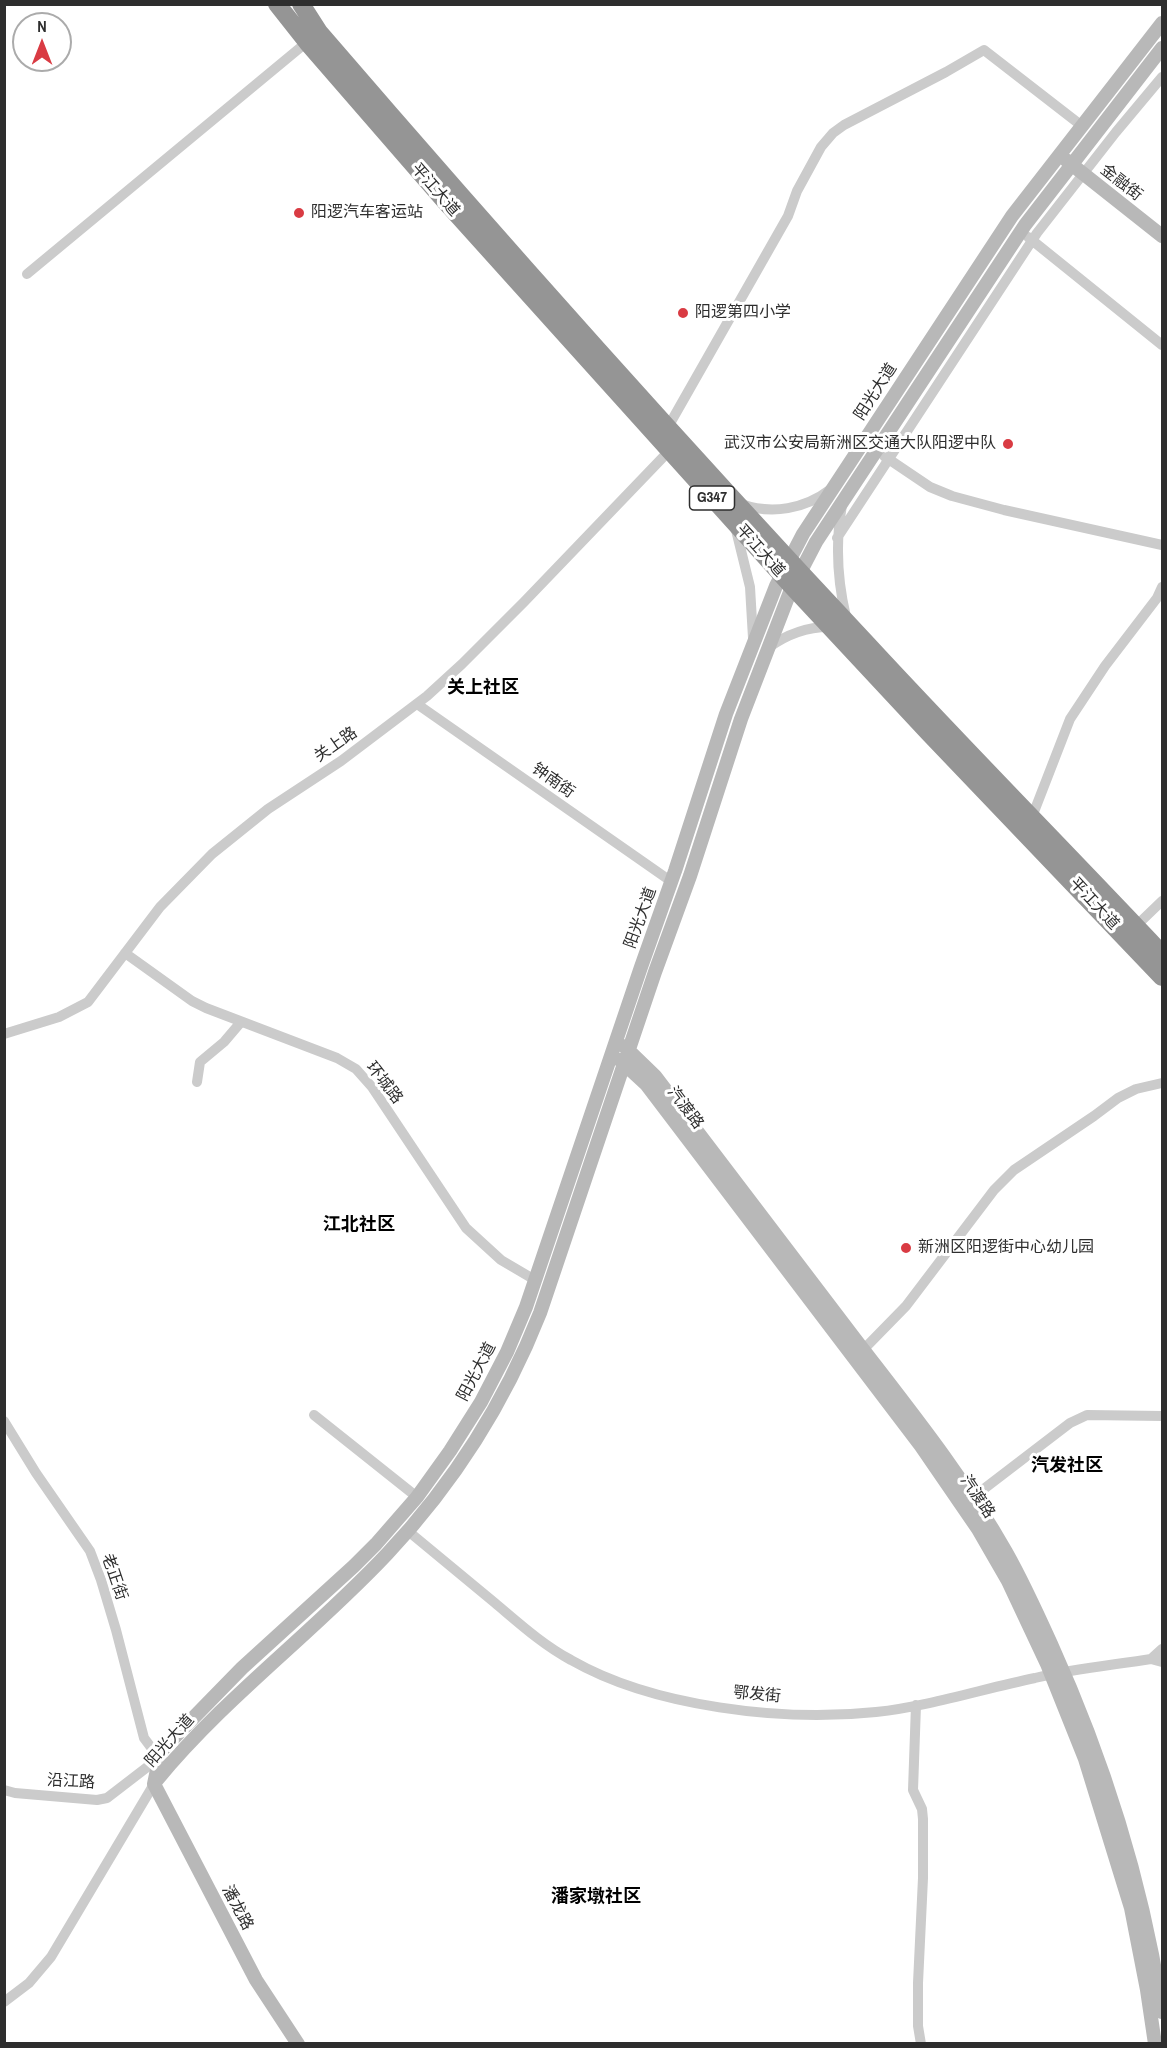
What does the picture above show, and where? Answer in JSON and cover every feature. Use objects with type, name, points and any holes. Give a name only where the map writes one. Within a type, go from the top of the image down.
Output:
[{"type":"highway","name":"平江大道","points":[[277,4],[307,42],[445,201],[669,451],[733,521],[790,573],[1162,977]]},
{"type":"highway","name":"平江大道","points":[[301,4],[319,32],[449,182],[736,502],[790,573]]},
{"type":"highway","name":"平江大道","points":[[838,625],[1032,817],[1162,954]]},
{"type":"street","name":"阳光大道","points":[[154,1784],[161,1750],[214,1695],[354,1566],[417,1497],[450,1451],[494,1378],[517,1330],[535,1280],[672,882],[726,714],[753,644],[834,487],[1005,225],[1162,23]]},
{"type":"street","points":[[27,274],[307,42]]},
{"type":"street","name":"阳光大道","points":[[154,1784],[172,1761],[225,1707],[365,1577],[408,1531],[463,1459],[494,1410],[521,1359],[540,1313],[690,876],[741,719],[768,648],[790,573],[842,503],[1020,231],[1162,48]]},
{"type":"street","points":[[668,426],[788,216],[797,192],[821,147],[838,129],[984,50],[1082,126]]},
{"type":"street","points":[[837,538],[1032,240],[1162,76]]},
{"type":"street","name":"金融街","points":[[1059,155],[1162,236]]},
{"type":"street","points":[[1020,231],[1162,345]]},
{"type":"street","name":"关上路","points":[[4,1034],[59,1017],[88,1002],[160,907],[212,854],[268,809],[341,761],[417,704],[462,664],[524,602],[669,451]]},
{"type":"street","points":[[876,451],[930,487],[952,496],[1162,546]]},
{"type":"street","points":[[736,502],[757,508],[789,508],[817,499],[834,487]]},
{"type":"street","points":[[768,648],[796,632],[838,625],[837,538],[842,503]]},
{"type":"street","points":[[733,521],[743,552],[750,587],[753,644]]},
{"type":"street","points":[[1032,817],[1070,718],[1105,666],[1157,598],[1162,587]]},
{"type":"street","name":"钟南街","points":[[417,704],[672,882]]},
{"type":"street","points":[[1136,926],[1162,901]]},
{"type":"street","name":"环城路","points":[[125,953],[192,1000],[241,1022],[337,1058],[356,1070],[372,1087],[466,1228],[501,1260],[535,1280]]},
{"type":"street","points":[[197,1083],[200,1062],[224,1042],[241,1022]]},
{"type":"street","name":"汽渡路","points":[[614,1046],[655,1076],[907,1406],[1005,1549],[1019,1576],[1058,1674],[1131,1908],[1155,2043]]},
{"type":"street","name":"汽渡路","points":[[627,1057],[897,1413],[978,1529],[1008,1581],[1058,1674],[1097,1755],[1142,1906],[1162,2012]]},
{"type":"street","points":[[863,1350],[912,1300],[994,1190],[1014,1170],[1118,1098],[1136,1089],[1162,1083]]},
{"type":"street","points":[[314,1415],[417,1497]]},
{"type":"street","points":[[972,1498],[1079,1418],[1087,1415],[1162,1416]]},
{"type":"street","name":"老正街","points":[[4,1421],[36,1473],[90,1551],[113,1620],[144,1738],[159,1758]]},
{"type":"street","name":"鄂发街","points":[[408,1531],[539,1640],[588,1669],[628,1686],[699,1703],[774,1712],[851,1714],[916,1705],[1058,1674],[1151,1659]]},
{"type":"street","points":[[1151,1659],[1162,1649]]},
{"type":"street","points":[[1151,1659],[1162,1662]]},
{"type":"street","points":[[916,1705],[913,1790],[922,1809],[923,1819],[918,1983],[918,2026],[921,2043]]},
{"type":"street","name":"沿江路","points":[[4,1790],[15,1793],[97,1800],[107,1798],[159,1758]]},
{"type":"street","points":[[4,2002],[29,1983],[51,1958],[154,1784]]},
{"type":"street","name":"潘龙路","points":[[154,1784],[256,1980],[298,2043]]},
{"type":"place","name":"阳逻汽车客运站","points":[[299,213]]},
{"type":"place","name":"阳逻第四小学","points":[[683,313]]},
{"type":"place","name":"武汉市公安局新洲区交通大队阳逻中队","points":[[1008,444]]},
{"type":"place","name":"新洲区阳逻街中心幼儿园","points":[[906,1248]]},
{"type":"district","name":"关上社区","points":[[483,688]]},
{"type":"district","name":"江北社区","points":[[359,1225]]},
{"type":"district","name":"汽发社区","points":[[1067,1466]]},
{"type":"district","name":"潘家墩社区","points":[[596,1897]]}]
